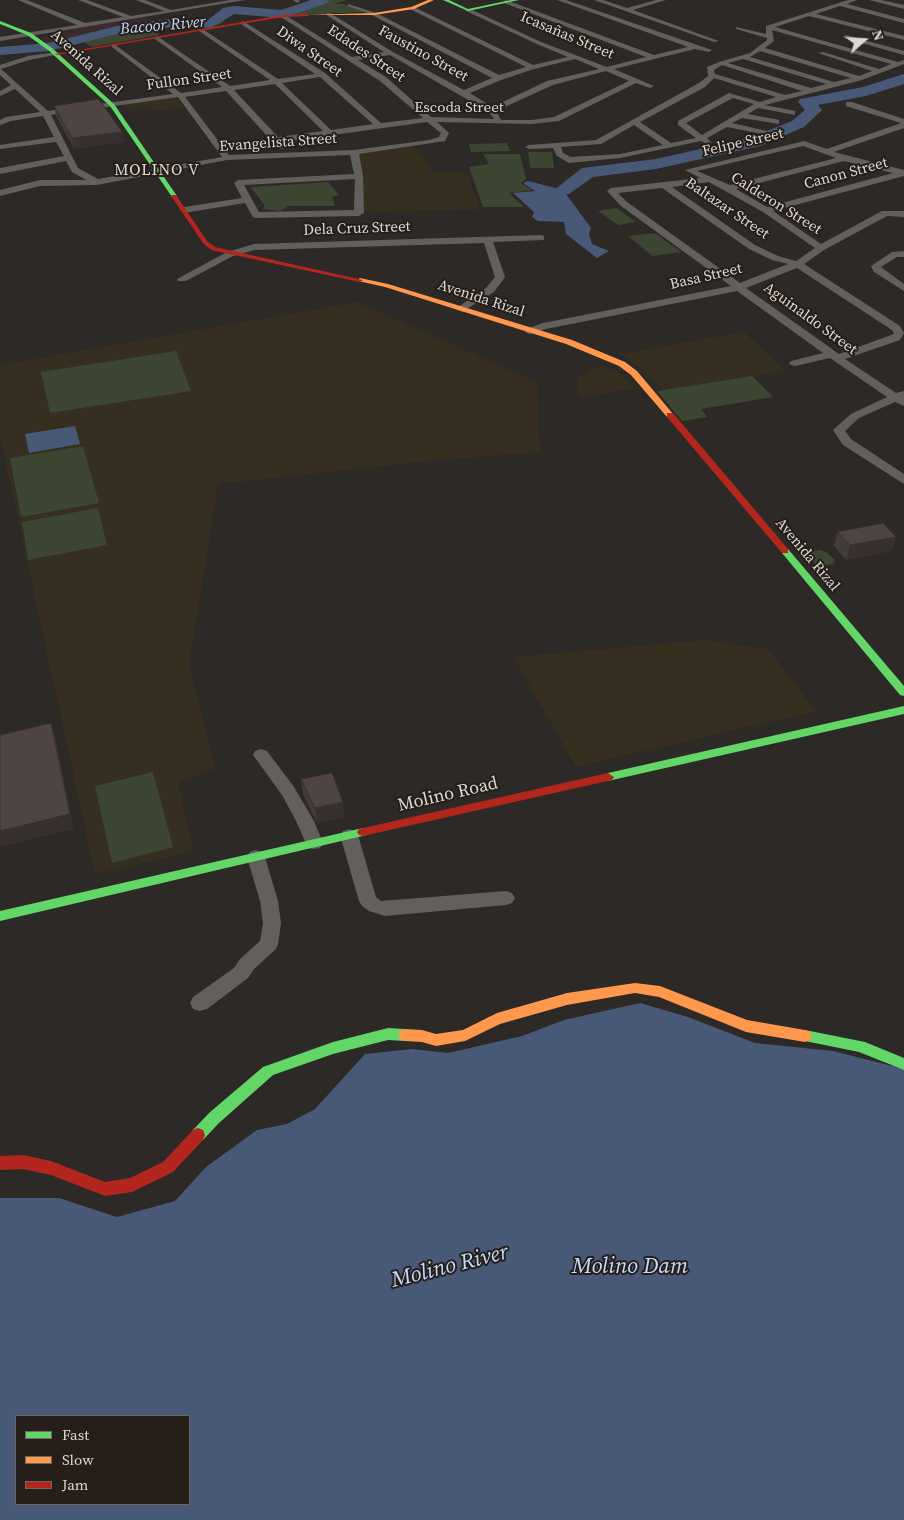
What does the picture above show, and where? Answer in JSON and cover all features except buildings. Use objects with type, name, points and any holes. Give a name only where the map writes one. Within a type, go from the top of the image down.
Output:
[{"type":"main road","points":[[51,50],[114,46],[283,16],[374,14],[412,8],[432,0]]},
{"type":"main road","name":"Icasañas Street","points":[[445,0],[468,10]]},
{"type":"main road","points":[[468,10],[511,1]]},
{"type":"main road","name":"Avenida Rizal","points":[[0,22],[29,34],[51,50],[112,105],[205,242],[213,249],[386,285],[569,342],[622,364],[634,373],[904,693]]},
{"type":"main road","name":"Molino Road","points":[[0,916],[904,710]]},
{"type":"main road","points":[[0,1164],[22,1162],[51,1168],[105,1189],[132,1185],[168,1167],[214,1118],[268,1071],[333,1048],[388,1034],[436,1040],[465,1035],[497,1019],[567,999],[635,988],[660,992],[746,1026],[860,1046],[904,1064]]},
{"type":"street","points":[[21,0],[85,25]]},
{"type":"street","points":[[81,0],[129,18]]},
{"type":"street","points":[[139,0],[171,11]]},
{"type":"street","points":[[190,0],[202,6]]},
{"type":"street","points":[[0,39],[242,0]]},
{"type":"street","points":[[560,0],[695,47],[709,50]]},
{"type":"street","points":[[597,0],[716,41]]},
{"type":"street","points":[[627,10],[663,0]]},
{"type":"street","points":[[768,27],[854,0]]},
{"type":"street","points":[[872,0],[899,4]]},
{"type":"street","points":[[511,1],[653,57]]},
{"type":"street","points":[[368,2],[350,5],[374,14],[498,78]]},
{"type":"street","points":[[839,4],[904,21]]},
{"type":"street","points":[[412,8],[532,67]]},
{"type":"street","points":[[836,20],[879,9]]},
{"type":"street","name":"Icasañas Street","points":[[468,10],[539,43],[650,86]]},
{"type":"street","name":"Faustino Street","points":[[328,14],[391,53],[492,110],[500,122]]},
{"type":"street","points":[[809,14],[904,38]]},
{"type":"street","points":[[894,18],[904,15]]},
{"type":"street","name":"Edades Street","points":[[283,16],[383,79],[430,119]]},
{"type":"street","points":[[785,21],[803,26]]},
{"type":"street","name":"Diwa Street","points":[[243,23],[322,75],[379,126]]},
{"type":"street","points":[[712,75],[710,69],[760,49],[771,41],[768,27]]},
{"type":"street","points":[[768,27],[902,63]]},
{"type":"street","points":[[738,28],[779,42]]},
{"type":"street","points":[[201,30],[276,81],[328,132]]},
{"type":"street","points":[[889,34],[904,30]]},
{"type":"street","points":[[840,36],[904,53]]},
{"type":"street","points":[[157,38],[228,88],[289,155]]},
{"type":"street","points":[[114,46],[180,95],[227,158]]},
{"type":"street","points":[[492,110],[550,83],[695,47]]},
{"type":"street","points":[[760,49],[859,78]]},
{"type":"street","points":[[0,67],[51,50]]},
{"type":"street","points":[[812,51],[879,70]]},
{"type":"street","points":[[352,59],[391,53]]},
{"type":"street","points":[[744,56],[833,84]]},
{"type":"street","points":[[464,93],[498,78],[532,67],[576,58]]},
{"type":"street","points":[[721,63],[808,90]]},
{"type":"street","points":[[556,146],[560,154],[569,160],[620,156],[700,139],[759,104],[859,78],[902,63]]},
{"type":"street","points":[[0,71],[46,114],[75,170],[97,182]]},
{"type":"street","name":"Fullon Street","points":[[0,123],[9,119],[322,75]]},
{"type":"street","points":[[712,75],[783,97]]},
{"type":"street","points":[[529,147],[598,142],[702,85],[712,75]]},
{"type":"street","name":"Escoda Street","points":[[276,140],[430,119],[532,122],[556,119],[634,81]]},
{"type":"street","points":[[0,94],[15,86]]},
{"type":"street","points":[[710,144],[700,139],[681,123],[732,95],[792,113]]},
{"type":"street","points":[[849,104],[904,124]]},
{"type":"street","points":[[741,115],[776,122]]},
{"type":"street","name":"Evangelista Street","points":[[0,193],[40,183],[97,182],[227,158],[354,152],[442,139],[445,133],[430,119]]},
{"type":"street","points":[[634,122],[670,146]]},
{"type":"street","points":[[725,124],[764,133]]},
{"type":"street","points":[[828,152],[904,124]]},
{"type":"street","points":[[0,148],[58,139]]},
{"type":"street","name":"Felipe Street","points":[[689,170],[804,144],[828,152]]},
{"type":"street","points":[[354,152],[359,176],[359,213],[256,215],[238,183],[359,176]]},
{"type":"street","points":[[828,152],[844,158],[904,173]]},
{"type":"street","points":[[0,171],[68,158]]},
{"type":"street","points":[[729,188],[844,158]]},
{"type":"street","name":"Calderon Street","points":[[689,170],[729,188],[766,210],[821,248]]},
{"type":"street","name":"Canon Street","points":[[766,210],[904,173]]},
{"type":"street","points":[[664,185],[708,180]]},
{"type":"street","name":"Aguinaldo Street","points":[[664,185],[611,191],[624,204],[835,356],[901,398]]},
{"type":"street","name":"Baltazar Street","points":[[664,185],[752,247],[775,258],[798,264],[896,328],[899,334],[896,338],[835,356]]},
{"type":"street","points":[[184,210],[246,200]]},
{"type":"street","name":"Basa Street","points":[[530,331],[543,326],[740,287],[798,264],[821,248],[885,213],[904,214]]},
{"type":"street","name":"Dela Cruz Street","points":[[182,279],[230,254],[254,247],[541,238]]},
{"type":"street","points":[[462,309],[490,290],[500,278],[497,264],[487,239]]},
{"type":"street","points":[[904,254],[895,254],[876,266],[877,270],[904,288]]},
{"type":"street","points":[[795,363],[835,356]]},
{"type":"street","points":[[901,398],[855,416],[839,430],[847,442],[904,480]]},
{"type":"street","points":[[261,755],[288,791],[305,821],[314,843]]},
{"type":"street","points":[[349,835],[368,901],[375,906],[386,908],[506,898]]},
{"type":"street","points":[[200,1003],[241,973],[247,964],[270,944],[272,923],[269,901],[256,857]]},
{"type":"shaded area","points":[[145,17],[151,21],[93,31],[95,33],[79,36],[69,29]]},
{"type":"shaded area","points":[[67,30],[82,37],[52,46],[42,39],[50,33]]},
{"type":"shaded area","points":[[176,97],[185,107],[152,111],[148,107],[128,110],[124,104]]},
{"type":"shaded area","points":[[414,145],[432,172],[466,172],[481,209],[359,213],[354,152]]},
{"type":"shaded area","points":[[357,302],[537,382],[540,452],[419,462],[218,484],[189,667],[216,768],[178,782],[194,851],[95,874],[0,436],[0,365]]},
{"type":"shaded area","points":[[744,332],[786,371],[663,390],[639,367],[619,354]]},
{"type":"shaded area","points":[[601,366],[619,373],[634,388],[582,398],[579,396],[577,378]]},
{"type":"shaded area","points":[[704,640],[768,649],[816,711],[576,767],[513,657]]},
{"type":"green space","points":[[313,0],[347,0],[335,4],[343,4],[364,12],[277,16],[242,10],[229,15],[221,24],[151,30],[160,35],[91,47],[81,40],[55,48],[52,46],[103,31],[178,20],[205,23],[211,22],[229,9],[246,8],[275,11]]},
{"type":"green space","points":[[507,143],[510,151],[471,152],[469,144]]},
{"type":"green space","points":[[528,152],[552,152],[554,168],[530,168]]},
{"type":"green space","points":[[483,154],[520,154],[526,179],[521,183],[532,190],[509,193],[524,207],[483,207],[469,167],[489,164]]},
{"type":"green space","points":[[328,182],[339,195],[332,197],[335,206],[288,206],[281,211],[262,209],[265,206],[251,187]]},
{"type":"green space","points":[[617,208],[636,222],[618,225],[598,211]]},
{"type":"green space","points":[[655,233],[681,252],[653,256],[628,236]]},
{"type":"green space","points":[[176,351],[191,391],[50,413],[41,372]]},
{"type":"green space","points":[[752,376],[773,397],[701,409],[707,417],[682,421],[657,391]]},
{"type":"green space","points":[[83,446],[99,503],[21,517],[10,458]]},
{"type":"green space","points":[[98,508],[107,545],[28,560],[22,522]]},
{"type":"green space","points":[[820,550],[826,552],[835,560],[833,564],[818,567],[805,552]]},
{"type":"green space","points":[[153,772],[173,847],[112,863],[95,786]]},
{"type":"water","points":[[528,181],[563,190],[591,228],[589,234],[592,244],[609,251],[597,258],[566,234],[564,222],[538,221],[532,217],[534,212],[513,193],[535,191],[523,183]]},
{"type":"water","points":[[75,426],[80,444],[29,453],[25,434]]},
{"type":"water","name":"Molino Dam","points":[[640,1003],[688,1017],[755,1043],[833,1051],[904,1069],[904,1520],[0,1520],[0,1198],[59,1198],[117,1217],[175,1201],[206,1167],[257,1130],[287,1124],[315,1109],[365,1054],[412,1049],[448,1053],[522,1036],[564,1020]]},
{"type":"waterway","name":"Bacoor River","points":[[0,51],[49,47],[117,30],[179,22],[211,24],[228,11],[234,10],[283,14],[323,0]]},
{"type":"waterway","points":[[563,190],[588,172],[656,164],[754,142],[798,124],[814,110],[806,102],[866,91],[904,79]]},
{"type":"traffic: fast","points":[[445,0],[468,10],[517,0]]},
{"type":"traffic: fast","points":[[0,22],[29,34],[50,49],[112,105],[174,196]]},
{"type":"traffic: fast","points":[[785,551],[904,693]]},
{"type":"traffic: fast","points":[[608,777],[904,710]]},
{"type":"traffic: fast","points":[[0,916],[363,832]]},
{"type":"traffic: fast","points":[[198,1135],[214,1118],[268,1071],[333,1048],[388,1034],[405,1035]]},
{"type":"traffic: fast","points":[[805,1036],[860,1046],[904,1064]]},
{"type":"traffic: slow","points":[[307,15],[374,14],[412,8],[432,0]]},
{"type":"traffic: slow","points":[[360,280],[386,285],[569,342],[622,364],[634,373],[670,415]]},
{"type":"traffic: slow","points":[[405,1035],[422,1036],[436,1040],[465,1035],[497,1019],[567,999],[635,988],[660,992],[746,1026],[805,1036]]},
{"type":"traffic: jam","points":[[57,54],[283,16],[307,15]]},
{"type":"traffic: jam","points":[[174,196],[205,242],[213,249],[360,280]]},
{"type":"traffic: jam","points":[[670,415],[785,551]]},
{"type":"traffic: jam","points":[[363,832],[608,777]]},
{"type":"traffic: jam","points":[[0,1163],[23,1162],[51,1168],[105,1189],[132,1185],[168,1167],[198,1135]]},
{"type":"district","name":"MOLINO V","points":[[157,171]]},
{"type":"water label","name":"Molino River","points":[[450,1267]]}]
